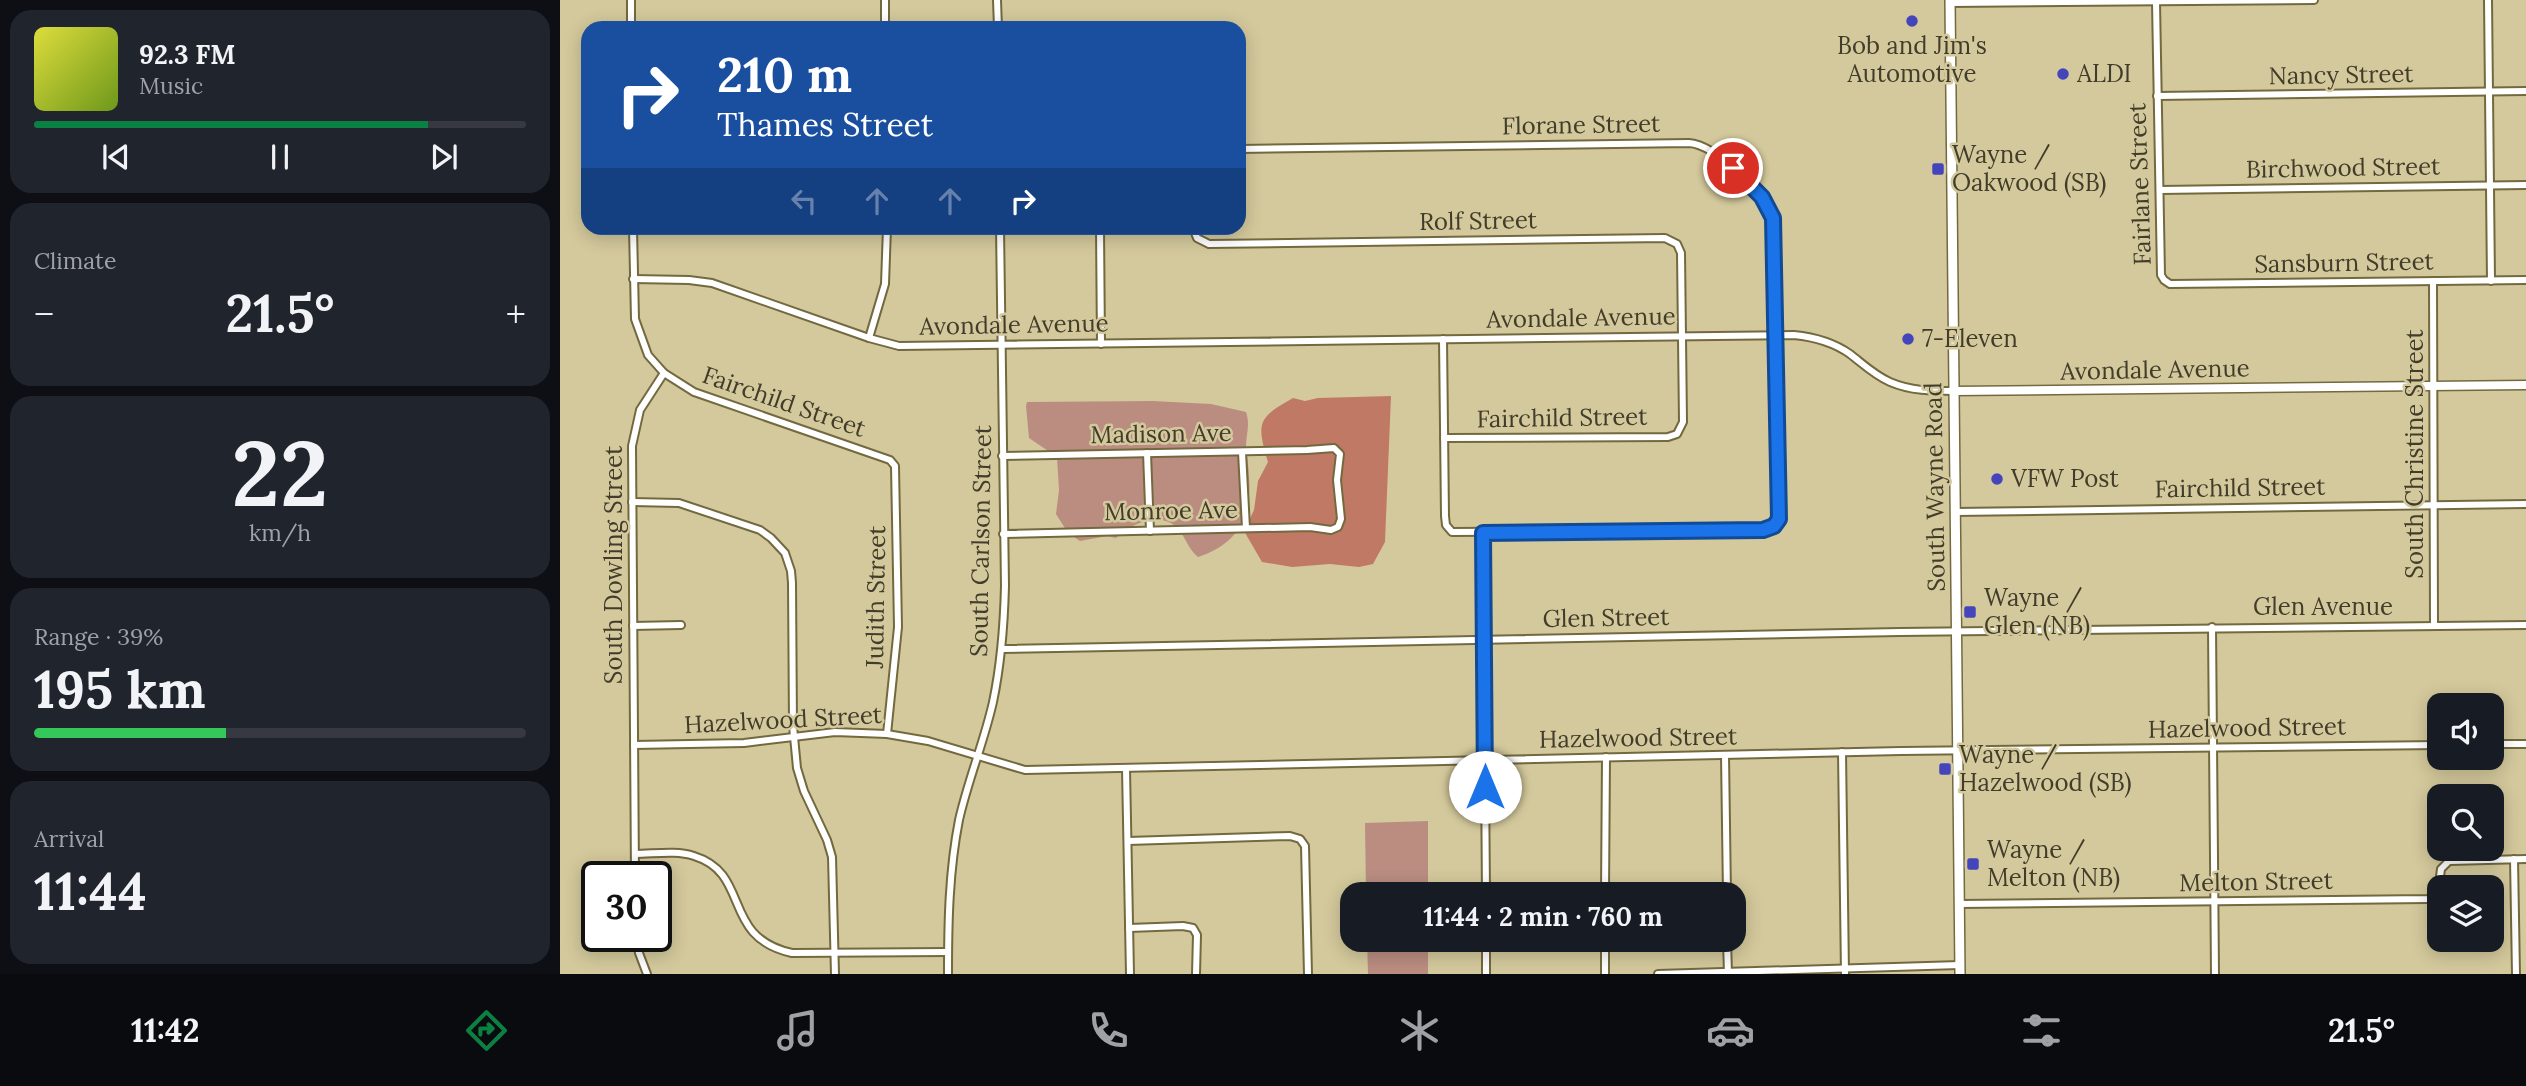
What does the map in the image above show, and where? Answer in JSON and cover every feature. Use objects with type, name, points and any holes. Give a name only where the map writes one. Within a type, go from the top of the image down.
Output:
[{"type":"main road","name":"South Wayne Road","points":[[1950,1],[1960,970]]},
{"type":"street","points":[[631,0],[631,21]]},
{"type":"street","points":[[885,0],[885,21]]},
{"type":"street","points":[[997,0],[998,21]]},
{"type":"street","points":[[1950,1],[2314,0]]},
{"type":"street","points":[[2488,0],[2491,281]]},
{"type":"street","name":"Fairlane Street","points":[[2156,2],[2161,275],[2164,280]]},
{"type":"street","name":"Nancy Street","points":[[2157,96],[2526,91]]},
{"type":"street","name":"Florane Street","points":[[1246,149],[1689,143],[1702,145],[1718,154],[1762,197],[1771,210],[1774,224],[1779,515],[1772,528],[1483,533]]},
{"type":"street","name":"Birchwood Street","points":[[2160,190],[2526,185]]},
{"type":"street","points":[[633,235],[634,308],[638,331],[648,355],[664,373]]},
{"type":"street","points":[[869,338],[884,291],[887,235]]},
{"type":"street","name":"South Carlson Street","points":[[948,974],[949,901],[954,850],[964,801],[993,703],[1002,649],[1004,612],[1000,235]]},
{"type":"street","points":[[1100,235],[1101,344]]},
{"type":"street","name":"Rolf Street","points":[[1196,235],[1209,244],[1665,237],[1675,242],[1681,253],[1683,422],[1679,432]]},
{"type":"street","name":"Avondale Avenue","points":[[633,279],[689,279],[712,283],[899,346],[1794,335],[1824,341],[1849,353],[1881,378],[1923,391],[2526,386]]},
{"type":"street","name":"Sansburn Street","points":[[2164,280],[2170,284],[2526,280]]},
{"type":"street","name":"South Christine Street","points":[[2433,281],[2434,626]]},
{"type":"street","points":[[1443,339],[1446,525],[1456,533],[1483,533],[1486,882]]},
{"type":"street","name":"Fairchild Street","points":[[664,373],[694,392],[893,463]]},
{"type":"street","name":"South Dowling Street","points":[[635,861],[632,446],[636,422],[643,404],[664,373]]},
{"type":"street","name":"Fairchild Street","points":[[1444,438],[1668,437],[1679,432]]},
{"type":"street","name":"Madison Ave","points":[[1002,456],[1334,448],[1339,454],[1337,480],[1341,519],[1338,527]]},
{"type":"street","points":[[1242,452],[1246,528]]},
{"type":"street","points":[[1147,453],[1150,531]]},
{"type":"street","name":"Judith Street","points":[[887,734],[898,616],[897,473],[893,463]]},
{"type":"street","points":[[632,502],[672,502],[689,505],[760,530],[785,553],[792,583],[794,737],[797,768],[804,792],[827,840],[832,857],[835,974]]},
{"type":"street","name":"Fairchild Street","points":[[1955,512],[2526,504]]},
{"type":"street","name":"Monroe Ave","points":[[1003,534],[1310,527],[1331,530],[1338,527]]},
{"type":"street","points":[[633,626],[681,625]]},
{"type":"street","name":"Glen Avenue","points":[[2212,627],[2526,625]]},
{"type":"street","points":[[2212,627],[2216,974]]},
{"type":"street","name":"Glen Street","points":[[1002,649],[2212,627]]},
{"type":"street","name":"Hazelwood Street","points":[[634,745],[744,743],[835,732],[887,734],[928,741],[1018,770],[1842,752],[2427,745]]},
{"type":"street","points":[[2504,744],[2526,744]]},
{"type":"street","points":[[1842,752],[1845,972]]},
{"type":"street","points":[[1725,755],[1727,882]]},
{"type":"street","points":[[1605,757],[1605,882]]},
{"type":"street","points":[[1126,769],[1130,974]]},
{"type":"street","points":[[1128,841],[1290,836],[1302,840],[1305,846],[1308,974]]},
{"type":"street","points":[[635,854],[684,854],[704,859],[716,867],[726,879],[746,924],[762,942],[776,949],[792,953],[948,952]]},
{"type":"street","points":[[2514,859],[2516,974]]},
{"type":"street","name":"Melton Street","points":[[1959,904],[2428,899],[2438,892],[2441,869],[2449,861],[2526,859]]},
{"type":"street","points":[[1129,928],[1187,926],[1193,929],[1197,935],[1196,974]]},
{"type":"street","points":[[639,952],[648,974]]},
{"type":"street","points":[[1486,952],[1486,974]]},
{"type":"street","points":[[1605,952],[1605,974]]},
{"type":"street","points":[[1727,952],[1728,973]]},
{"type":"street","points":[[1658,974],[1960,970]]},
{"type":"shaded area","points":[[1391,396],[1385,542],[1373,564],[1359,567],[1330,564],[1292,567],[1262,562],[1244,531],[1254,510],[1258,481],[1268,462],[1261,429],[1267,416],[1293,398],[1305,401],[1318,398]]},
{"type":"shaded area","points":[[1153,401],[1211,404],[1246,412],[1249,491],[1245,516],[1233,537],[1198,557],[1179,530],[1165,521],[1138,524],[1116,538],[1107,536],[1080,541],[1068,533],[1056,514],[1059,490],[1057,457],[1029,438],[1027,402]]},
{"type":"shaded area","points":[[1428,821],[1428,882],[1366,882],[1365,823]]},
{"type":"shaded area","points":[[1367,952],[1428,952],[1428,974],[1368,974]]},
{"type":"place","name":"Bob and Jim's Automotive","points":[[1912,21]]},
{"type":"place","name":"ALDI","points":[[2063,74]]},
{"type":"place","name":"Wayne / Oakwood (SB)","points":[[1938,169]]},
{"type":"place","name":"7-Eleven","points":[[1908,339]]},
{"type":"place","name":"VFW Post","points":[[1997,479]]},
{"type":"place","name":"Wayne / Glen (NB)","points":[[1970,612]]},
{"type":"place","name":"Wayne / Hazelwood (SB)","points":[[1945,769]]},
{"type":"place","name":"Wayne / Melton (NB)","points":[[1973,864]]},
{"type":"route","points":[[1485,787],[1483,533],[1768,530],[1779,519],[1773,218],[1767,203],[1733,168]]}]
